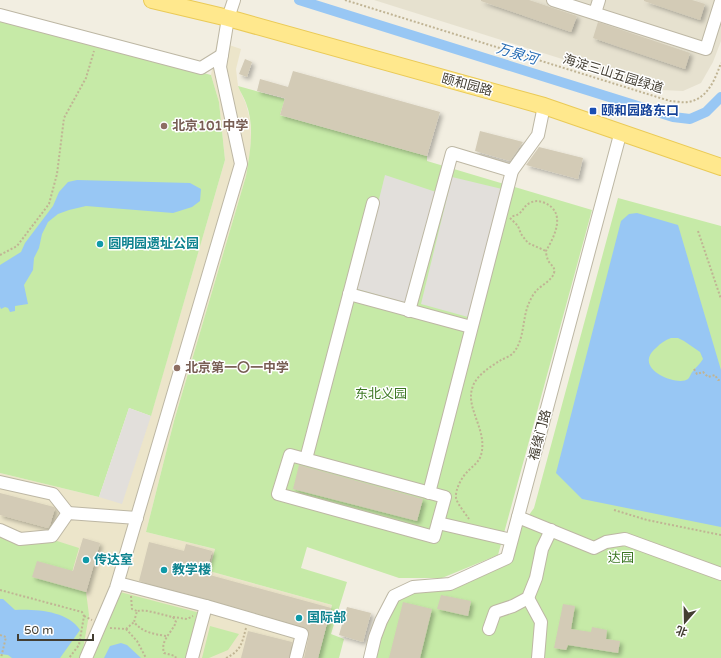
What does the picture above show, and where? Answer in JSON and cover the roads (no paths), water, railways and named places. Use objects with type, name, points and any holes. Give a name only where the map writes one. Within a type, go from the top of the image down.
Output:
[{"type":"main road","name":"颐和园路","points":[[152,0],[228,18],[544,106],[720,165]]},
{"type":"street","points":[[86,658],[118,583],[241,164],[220,67],[228,18],[234,0]]},
{"type":"street","points":[[553,0],[706,49],[721,2],[714,0]]},
{"type":"street","points":[[595,13],[599,0]]},
{"type":"street","points":[[0,15],[201,68],[222,55]]},
{"type":"street","points":[[429,493],[512,171],[538,135],[544,106]]},
{"type":"street","name":"福缘门路","points":[[370,658],[381,621],[394,596],[413,587],[450,584],[507,558],[621,132]]},
{"type":"street","points":[[410,311],[452,153],[512,171]]},
{"type":"street","points":[[306,459],[373,203]]},
{"type":"street","points":[[349,294],[472,327]]},
{"type":"street","points":[[290,455],[429,493],[445,497],[434,537],[278,494],[290,455]]},
{"type":"street","points":[[0,482],[53,494],[68,513],[137,518]]},
{"type":"street","points":[[0,530],[20,539],[52,536],[68,513]]},
{"type":"street","points":[[518,517],[594,548],[606,542],[625,539],[721,574]]},
{"type":"street","points":[[438,523],[511,540]]},
{"type":"street","points":[[489,629],[495,612],[513,606],[528,598],[536,578],[542,549],[551,530]]},
{"type":"street","points":[[118,583],[202,605],[302,634],[296,658]]},
{"type":"street","points":[[528,598],[541,622],[538,658]]},
{"type":"street","points":[[192,658],[202,605]]},
{"type":"water","points":[[77,180],[190,183],[201,189],[200,201],[192,207],[173,213],[86,206],[58,214],[48,222],[42,234],[39,248],[34,258],[33,270],[24,285],[28,304],[15,306],[15,311],[10,312],[8,308],[5,307],[1,309],[0,265],[21,252],[25,243],[53,206],[59,192],[68,182]]},
{"type":"water","points":[[637,213],[678,225],[721,370],[721,527],[582,499],[556,473],[621,221],[629,214]],"holes":[[[671,338],[678,338],[700,352],[703,359],[688,379],[683,381],[667,378],[659,374],[649,363],[650,356],[656,348]]]},
{"type":"water","points":[[0,599],[3,599],[15,610],[51,612],[60,615],[75,624],[80,630],[60,658],[12,658],[8,655],[0,654]]},
{"type":"water","points":[[121,643],[127,645],[141,658],[104,658],[110,646]]},
{"type":"waterway","name":"万泉河","points":[[299,0],[673,117],[690,119],[706,112],[721,97]]},
{"type":"place","name":"颐和园路东口","points":[[593,111]]},
{"type":"place","name":"北京101中学","points":[[164,126]]},
{"type":"place","name":"圆明园遗址公园","points":[[100,244]]},
{"type":"place","name":"北京第一〇一中学","points":[[177,368]]},
{"type":"place","name":"传达室","points":[[86,560]]},
{"type":"place","name":"教学楼","points":[[164,570]]},
{"type":"place","name":"国际部","points":[[299,618]]},
{"type":"park label","name":"东北义园","points":[[381,394]]},
{"type":"park label","name":"达园","points":[[621,558]]}]
